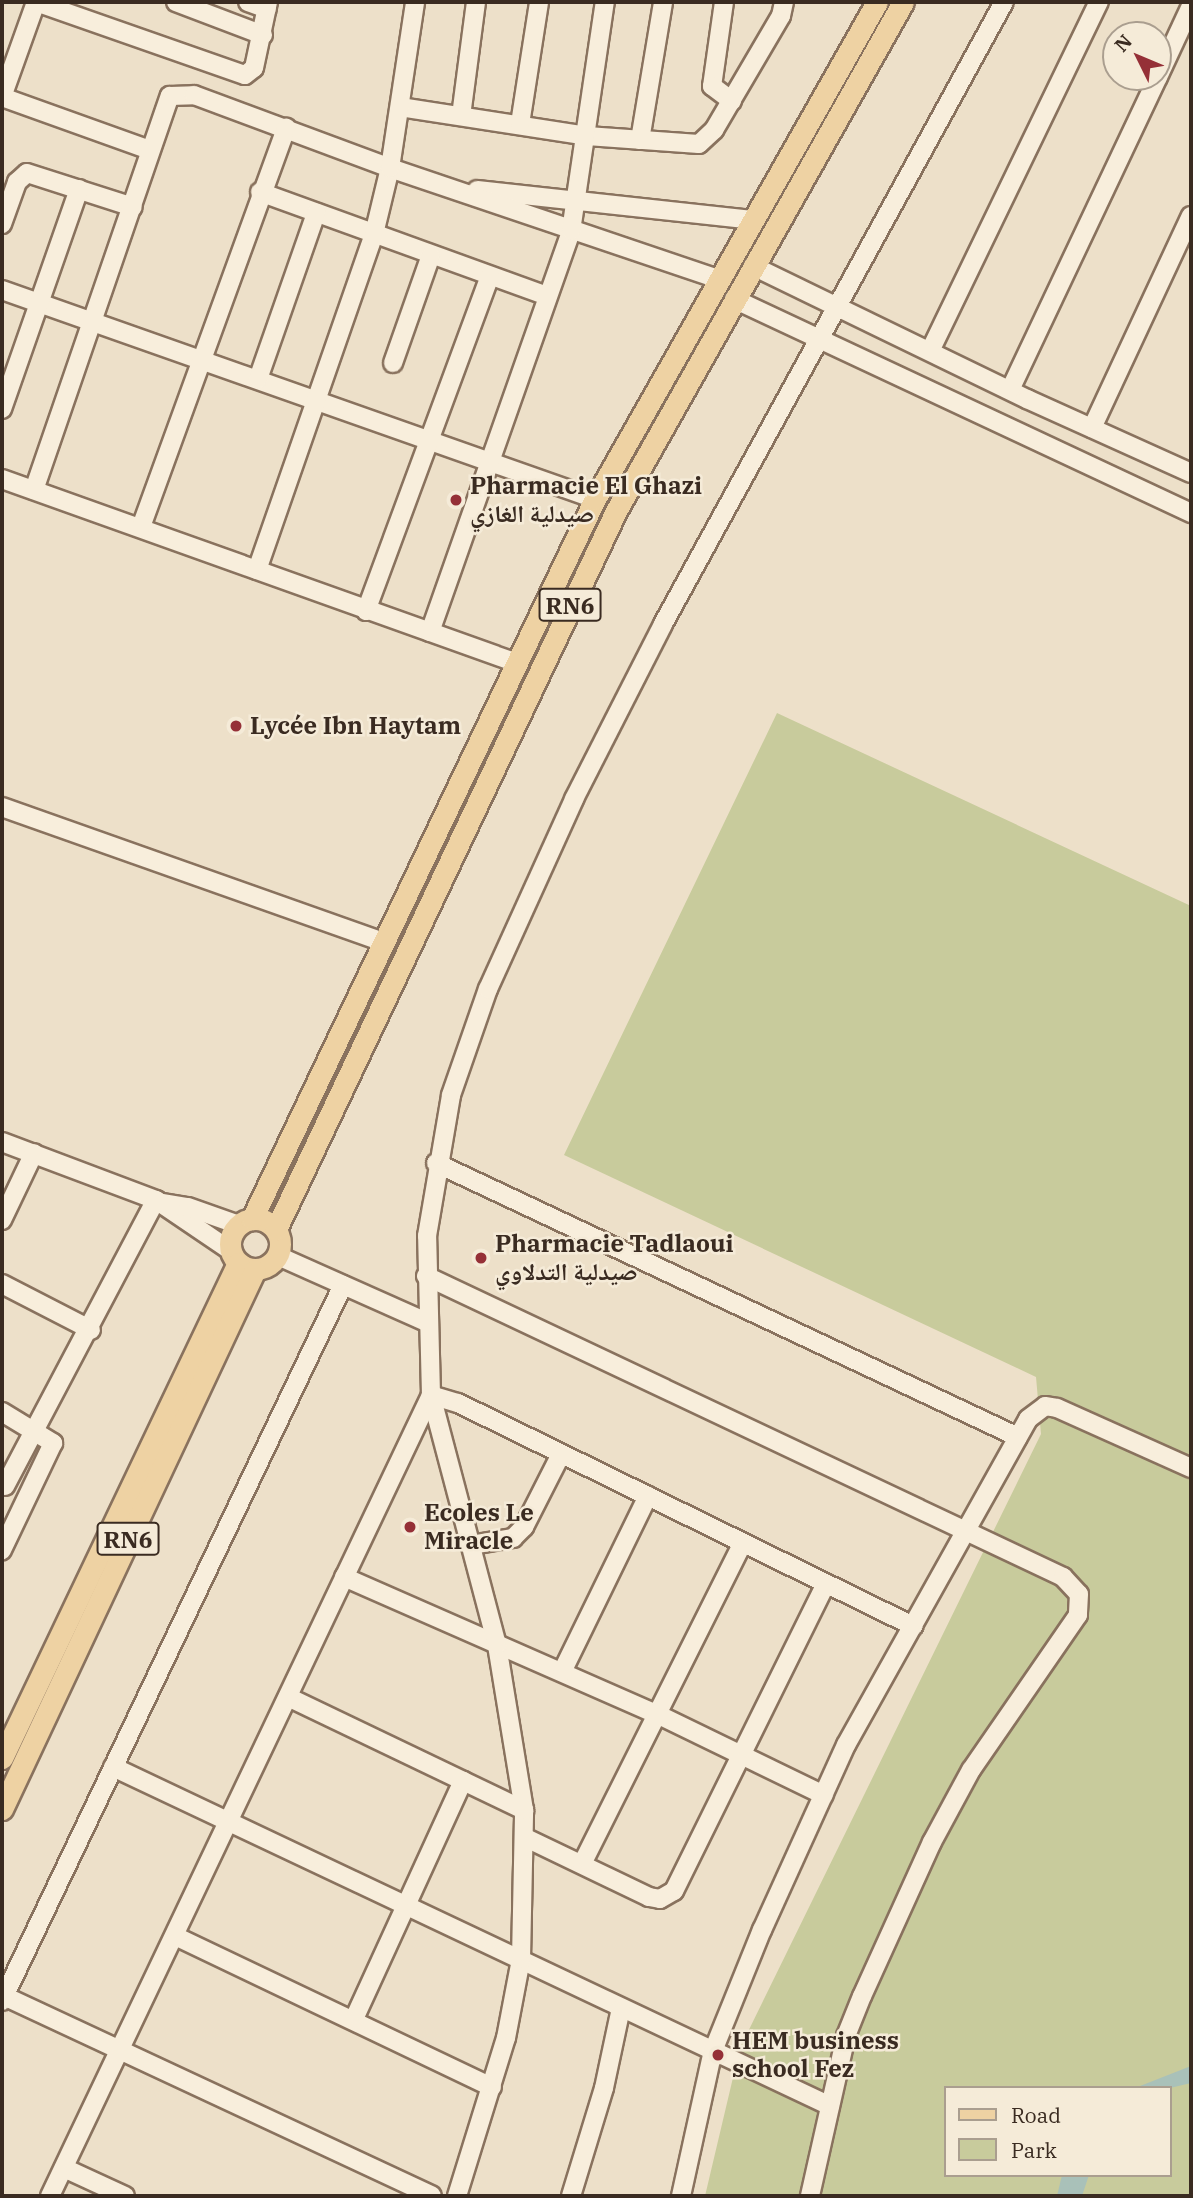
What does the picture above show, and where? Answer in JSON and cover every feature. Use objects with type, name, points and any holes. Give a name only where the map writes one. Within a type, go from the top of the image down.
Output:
[{"type":"main road","name":"RN6","points":[[2,1809],[241,1261],[231,1237],[246,1222],[385,943],[595,499],[877,2]]},
{"type":"main road","name":"RN6","points":[[278,1256],[280,1238],[276,1229],[576,591],[734,299],[903,2]]},
{"type":"main road","points":[[246,1222],[276,1229]]},
{"type":"main road","points":[[241,1261],[278,1256]]},
{"type":"main road","name":"RN6","points":[[2,1758],[241,1261]]},
{"type":"street","points":[[150,150],[2,97],[36,2],[245,75],[254,68],[268,5],[248,2]]},
{"type":"street","points":[[176,2],[263,35]]},
{"type":"street","points":[[257,570],[374,234],[390,168],[415,2]]},
{"type":"street","points":[[461,116],[476,2]]},
{"type":"street","points":[[520,124],[539,2]]},
{"type":"street","points":[[430,632],[571,231],[605,2]]},
{"type":"street","points":[[640,140],[663,2]]},
{"type":"street","points":[[724,2],[712,86],[732,102]]},
{"type":"street","points":[[400,107],[587,136],[699,144],[714,130],[732,102],[781,16],[784,2]]},
{"type":"street","points":[[457,2196],[492,2087],[520,1959],[524,1810],[497,1645],[431,1395],[426,1276],[436,1163],[451,1095],[488,989],[535,882],[663,624],[841,306],[1004,2]]},
{"type":"street","points":[[931,349],[1099,2]]},
{"type":"street","points":[[1172,47],[1191,6]]},
{"type":"street","points":[[1010,390],[1151,91]]},
{"type":"street","points":[[34,491],[95,322],[164,105],[170,96],[180,94],[286,128],[390,168],[719,279]]},
{"type":"street","points":[[141,527],[260,192],[286,128]]},
{"type":"street","points":[[2,224],[17,182],[27,173],[133,207]]},
{"type":"street","points":[[450,187],[752,220]]},
{"type":"street","points":[[2,409],[79,189]]},
{"type":"street","points":[[260,192],[547,296]]},
{"type":"street","points":[[258,379],[316,213]]},
{"type":"street","points":[[1091,428],[1191,216]]},
{"type":"street","points":[[393,363],[431,255]]},
{"type":"street","points":[[753,266],[931,349],[1010,390],[1191,473]]},
{"type":"street","points":[[366,611],[490,276]]},
{"type":"street","points":[[2,290],[595,499]]},
{"type":"street","points":[[734,299],[1191,513]]},
{"type":"street","points":[[2,479],[517,663]]},
{"type":"street","points":[[2,807],[385,943]]},
{"type":"street","points":[[2,1142],[159,1202],[246,1222]]},
{"type":"street","points":[[2,1220],[34,1153]]},
{"type":"street","points":[[436,1163],[1018,1437]]},
{"type":"street","points":[[159,1202],[241,1261]]},
{"type":"street","points":[[29,1497],[3,1485],[91,1330],[159,1202]]},
{"type":"street","points":[[278,1256],[426,1322]]},
{"type":"street","points":[[426,1276],[1071,1582],[1079,1594],[1078,1615],[971,1770],[932,1842],[850,2026],[810,2196]]},
{"type":"street","points":[[2,1284],[91,1330]]},
{"type":"street","points":[[343,1285],[3,1999],[121,2050],[432,2196]]},
{"type":"street","points":[[431,1395],[458,1403],[913,1626]]},
{"type":"street","points":[[50,2196],[232,1821],[431,1395]]},
{"type":"street","points":[[681,2196],[713,2051],[846,1745],[1035,1411],[1045,1406],[1057,1408],[1191,1468]]},
{"type":"street","points":[[2,1412],[51,1440],[52,1449],[2,1550]]},
{"type":"street","points":[[471,1545],[513,1538],[524,1527],[561,1454]]},
{"type":"street","points":[[562,1672],[648,1496]]},
{"type":"street","points":[[582,1864],[743,1543]]},
{"type":"street","points":[[344,1577],[659,1715],[824,1796]]},
{"type":"street","points":[[524,1837],[649,1897],[660,1899],[674,1891],[827,1583]]},
{"type":"street","points":[[288,1697],[524,1810]]},
{"type":"street","points":[[113,1767],[830,2106]]},
{"type":"street","points":[[354,2019],[463,1781]]},
{"type":"street","points":[[175,1936],[492,2087]]},
{"type":"street","points":[[571,2196],[604,2088],[621,2008]]},
{"type":"street","points":[[64,2168],[125,2196]]},
{"type":"green space","points":[[777,713],[1191,906],[1191,2196],[705,2196],[740,2048],[1041,1434],[1036,1377],[564,1155]]},
{"type":"water","points":[[1191,2066],[1191,2083],[1172,2088],[1140,2086]]},
{"type":"water","points":[[1062,2177],[1088,2177],[1082,2196],[1057,2196]]},
{"type":"place","name":"Pharmacie El Ghazi صيدلية الغازي","points":[[456,500]]},
{"type":"place","name":"Lycée Ibn Haytam","points":[[236,726]]},
{"type":"place","name":"Pharmacie Tadlaoui صيدلية التدلاوي","points":[[481,1258]]},
{"type":"place","name":"Ecoles Le Miracle","points":[[410,1527]]},
{"type":"place","name":"HEM business school Fez","points":[[718,2055]]}]
